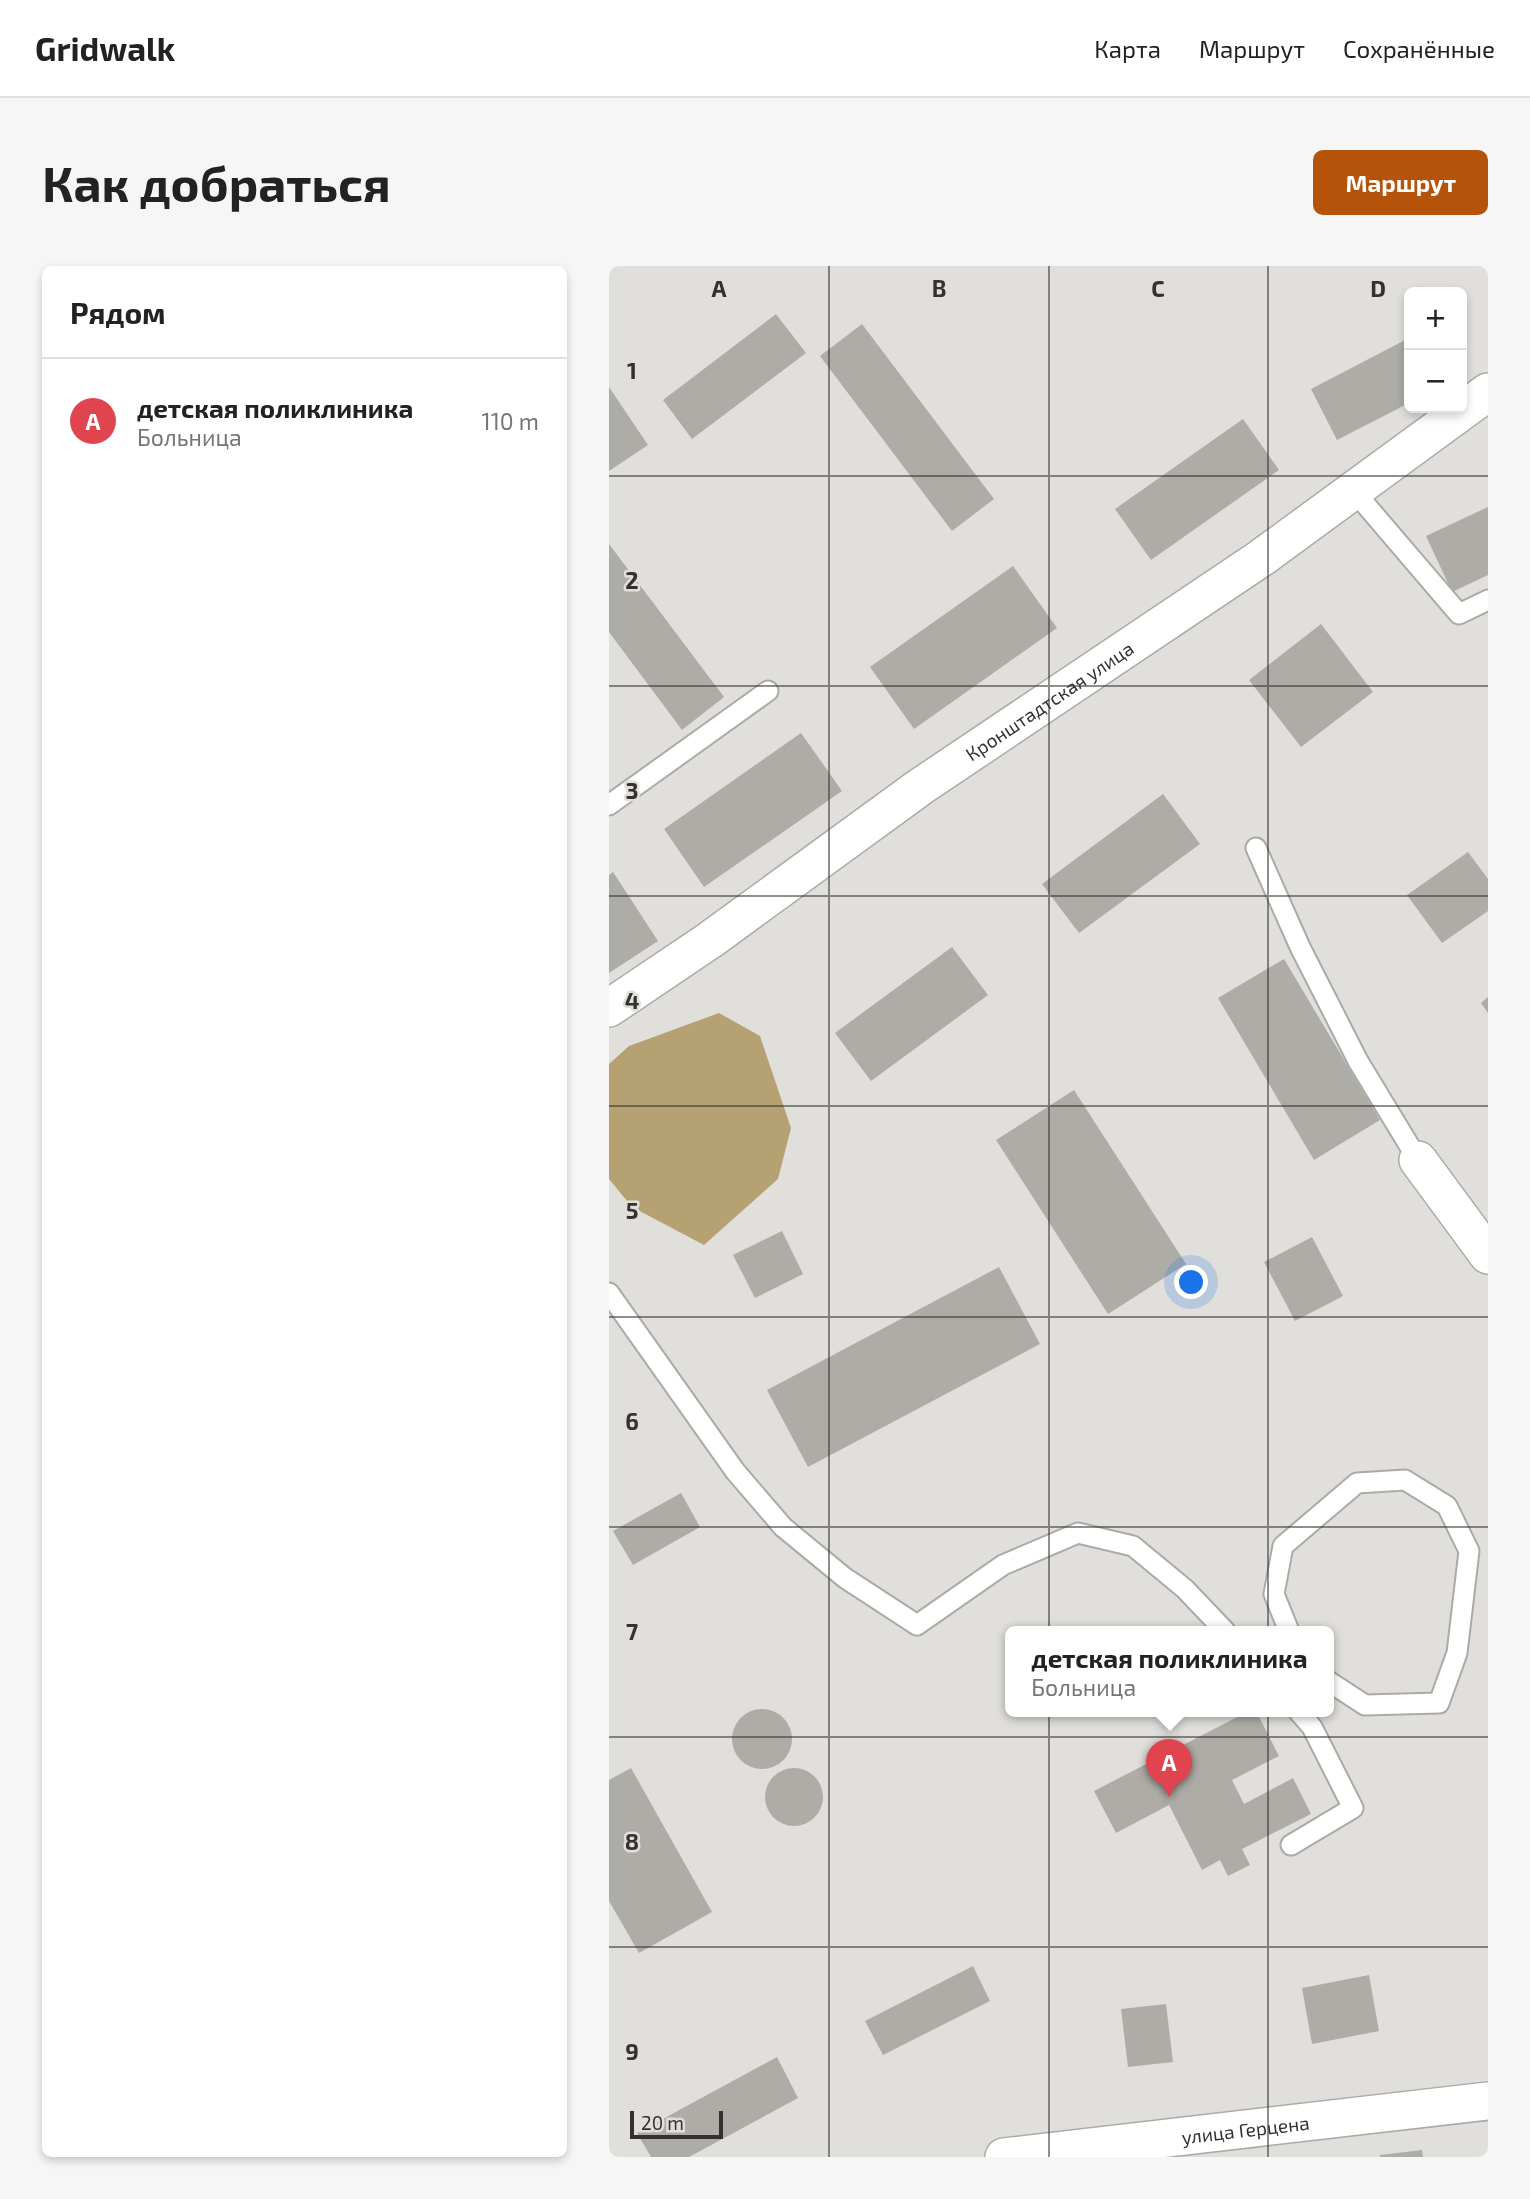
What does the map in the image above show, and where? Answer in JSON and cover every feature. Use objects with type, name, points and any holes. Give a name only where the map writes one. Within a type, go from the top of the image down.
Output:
[{"type":"street","name":"Кронштадтская улица","points":[[609,1008],[710,940],[920,787],[1261,558],[1488,392]]},
{"type":"street","points":[[1418,1160],[1488,1255]]},
{"type":"street","name":"улица Герцена","points":[[1004,2157],[1488,2101]]},
{"type":"lane","points":[[1353,490],[1459,614],[1488,600]]},
{"type":"lane","points":[[609,805],[768,691]]},
{"type":"lane","points":[[1256,848],[1300,947],[1358,1060],[1418,1160]]},
{"type":"lane","points":[[609,1293],[735,1471],[783,1527],[845,1578],[917,1625],[1003,1564],[1078,1533],[1133,1546],[1185,1589],[1220,1626]]},
{"type":"lane","points":[[1287,1626],[1274,1594],[1283,1546],[1357,1483],[1405,1480],[1447,1506],[1469,1552],[1457,1653],[1439,1703],[1365,1705],[1334,1685]]},
{"type":"lane","points":[[1291,1846],[1353,1808],[1312,1727],[1303,1717]]},
{"type":"shaded area","points":[[719,1013],[760,1036],[791,1128],[778,1179],[704,1245],[632,1207],[609,1179],[609,1064],[629,1046]]},
{"type":"building","points":[[776,314],[806,353],[692,439],[663,400]]},
{"type":"building","points":[[862,324],[994,499],[952,531],[820,356]]},
{"type":"building","points":[[1404,341],[1404,406],[1337,440],[1311,389]]},
{"type":"building","points":[[609,387],[648,445],[609,471]]},
{"type":"building","points":[[1243,419],[1279,470],[1151,560],[1115,509]]},
{"type":"building","points":[[1488,507],[1488,575],[1452,592],[1426,536]]},
{"type":"building","points":[[609,544],[724,697],[682,730],[609,632]]},
{"type":"building","points":[[1013,566],[1057,628],[914,729],[870,667]]},
{"type":"building","points":[[1321,624],[1373,692],[1301,747],[1249,680]]},
{"type":"building","points":[[801,733],[842,791],[704,887],[664,829]]},
{"type":"building","points":[[1163,794],[1200,844],[1079,933],[1042,884]]},
{"type":"building","points":[[1468,852],[1488,879],[1488,911],[1442,943],[1407,895]]},
{"type":"building","points":[[613,872],[658,941],[609,973],[609,875]]},
{"type":"building","points":[[952,947],[988,995],[871,1081],[835,1033]]},
{"type":"building","points":[[1284,959],[1380,1120],[1314,1160],[1218,998]]},
{"type":"building","points":[[1488,997],[1488,1013],[1481,1003]]},
{"type":"building","points":[[1074,1090],[1186,1264],[1108,1314],[996,1140]]},
{"type":"building","points":[[782,1231],[803,1274],[755,1298],[733,1255]]},
{"type":"building","points":[[1312,1237],[1343,1296],[1295,1321],[1264,1262]]},
{"type":"building","points":[[999,1267],[1040,1344],[808,1467],[767,1390]]},
{"type":"building","points":[[681,1493],[700,1527],[633,1565],[613,1531]]},
{"type":"building","points":[[762,1709],[779,1714],[787,1722],[792,1739],[787,1756],[779,1764],[762,1769],[745,1764],[737,1756],[732,1739],[737,1722],[745,1714]]},
{"type":"building","points":[[1237,1717],[1259,1717],[1279,1756],[1232,1780],[1244,1804],[1293,1778],[1311,1814],[1242,1849],[1250,1865],[1228,1876],[1220,1860],[1202,1870],[1169,1805],[1116,1833],[1094,1791]]},
{"type":"building","points":[[631,1768],[712,1912],[639,1953],[609,1901],[609,1780]]},
{"type":"building","points":[[794,1768],[805,1770],[818,1781],[823,1797],[821,1808],[810,1821],[794,1826],[783,1824],[770,1813],[765,1797],[767,1786],[778,1773]]},
{"type":"building","points":[[973,1966],[990,2001],[883,2055],[865,2021]]},
{"type":"building","points":[[1369,1975],[1379,2031],[1312,2044],[1302,1988]]},
{"type":"building","points":[[1166,2004],[1173,2062],[1128,2067],[1121,2009]]},
{"type":"building","points":[[777,2057],[798,2098],[689,2157],[651,2157],[637,2133]]},
{"type":"building","points":[[1422,2150],[1423,2157],[1380,2157],[1380,2155]]},
{"type":"place","name":"детская поликлиника","points":[[1169,1797]]}]
